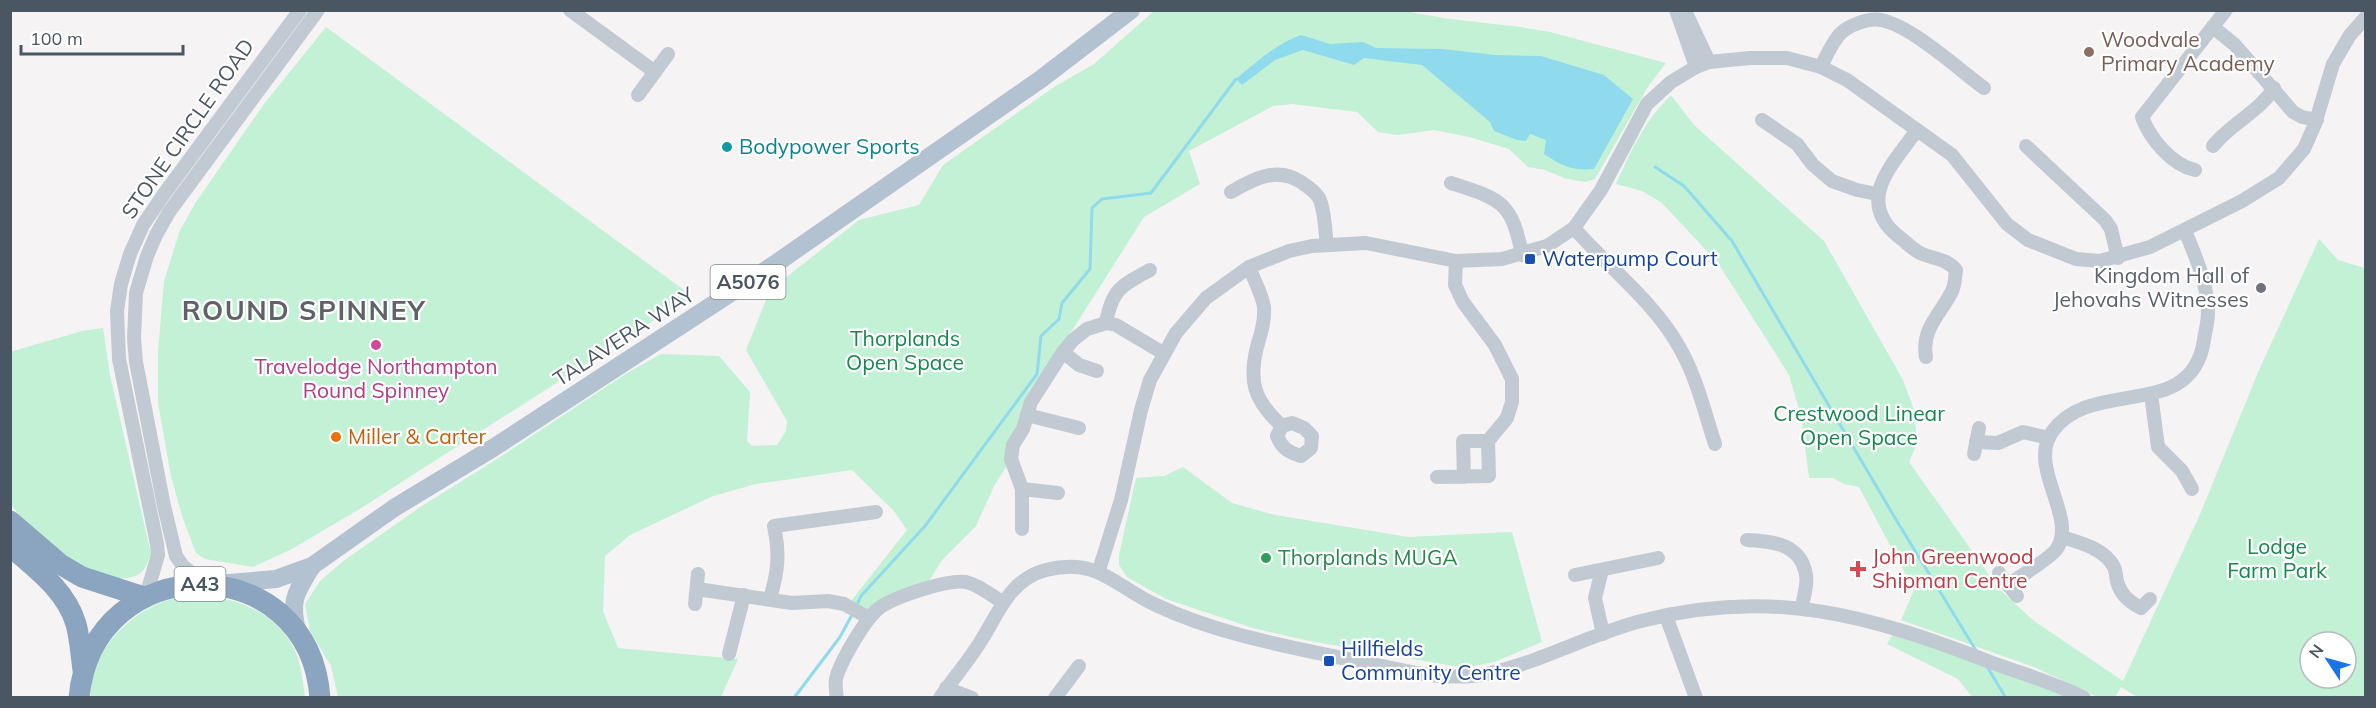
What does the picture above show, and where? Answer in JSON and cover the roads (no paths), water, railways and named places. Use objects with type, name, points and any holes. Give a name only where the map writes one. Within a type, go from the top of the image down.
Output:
[{"type":"highway","name":"A43","points":[[10,521],[60,564],[82,577],[145,596]]},
{"type":"highway","name":"A43","points":[[10,546],[54,586],[67,603],[76,622],[79,687]]},
{"type":"highway","name":"A43","points":[[79,687],[90,652],[106,628],[128,607],[145,596],[175,586],[209,584],[230,587],[261,600],[288,621],[311,657],[319,683],[320,698]]},
{"type":"main road","name":"TALAVERA WAY","points":[[209,584],[276,579],[312,566],[394,508],[599,381],[788,255],[1041,79],[1131,10]]},
{"type":"main road","name":"TALAVERA WAY","points":[[298,634],[293,615],[294,603],[300,585],[312,566]]},
{"type":"street","name":"STONE CIRCLE ROAD","points":[[145,596],[158,555],[119,359],[117,311],[121,284],[143,225],[300,10]]},
{"type":"street","name":"STONE CIRCLE ROAD","points":[[209,584],[183,566],[176,556],[169,529],[136,362],[134,338],[136,293],[147,256],[169,212],[318,10]]},
{"type":"street","points":[[1676,10],[1702,65]]},
{"type":"street","points":[[1682,10],[1686,13],[1702,65]]},
{"type":"street","points":[[2195,170],[2186,168],[2155,142],[2142,117],[2226,10]]},
{"type":"street","points":[[572,11],[655,72]]},
{"type":"street","points":[[1099,570],[1121,500],[1150,380],[1163,353],[1194,310],[1230,279],[1250,267],[1289,251],[1327,245],[1366,243],[1456,261],[1502,259],[1547,246],[1574,228],[1601,190],[1647,104],[1671,82],[1702,65],[1750,58],[1786,58],[1821,67],[1847,80],[1952,155],[2007,224],[2028,240],[2076,259],[2100,261],[2150,248],[2279,178],[2304,149],[2317,120],[2332,64],[2350,35],[2366,17]]},
{"type":"street","points":[[1821,67],[1831,45],[1841,33],[1855,24],[1879,20],[1902,27],[1984,88]]},
{"type":"street","points":[[2213,27],[2235,45],[2293,112],[2302,117],[2317,120]]},
{"type":"street","points":[[638,95],[668,54]]},
{"type":"street","points":[[2212,146],[2274,88]]},
{"type":"street","points":[[1761,120],[1797,144],[1813,165],[1832,181],[1877,194]]},
{"type":"street","points":[[1917,129],[1882,180],[1877,194],[1877,206],[1889,229],[1918,252],[1949,262],[1956,270],[1953,292],[1934,317],[1924,348],[1926,357]]},
{"type":"street","points":[[2026,146],[2105,220],[2111,229],[2118,258]]},
{"type":"street","points":[[1231,192],[1254,178],[1275,174],[1293,177],[1319,198],[1327,245]]},
{"type":"street","points":[[1451,183],[1489,195],[1508,209],[1515,223],[1522,255]]},
{"type":"street","points":[[1574,228],[1602,260],[1640,297],[1673,337],[1692,372],[1715,444]]},
{"type":"street","points":[[2017,596],[2004,579],[2055,551],[2062,537],[2062,523],[2046,469],[2049,438],[2053,431],[2074,411],[2097,403],[2151,394],[2174,387],[2191,374],[2203,351],[2208,313],[2201,268],[2185,231]]},
{"type":"street","points":[[1437,477],[1490,476],[1488,441],[1507,418],[1512,402],[1512,379],[1495,345],[1463,302],[1455,285],[1456,261]]},
{"type":"street","points":[[1250,267],[1264,305],[1264,324],[1252,371],[1255,391],[1268,414],[1282,426]]},
{"type":"street","points":[[1106,322],[1110,301],[1125,283],[1150,270]]},
{"type":"street","points":[[1022,529],[1023,489],[1011,459],[1013,446],[1023,429],[1031,402],[1063,352],[1087,329],[1106,322],[1116,325],[1163,353]]},
{"type":"street","points":[[1063,352],[1079,365],[1097,371]]},
{"type":"street","points":[[2151,394],[2158,447],[2182,471],[2192,489]]},
{"type":"street","points":[[1027,415],[1079,428]]},
{"type":"street","points":[[1976,441],[1998,443],[2023,432],[2049,438]]},
{"type":"street","points":[[1464,477],[1463,441],[1488,441]]},
{"type":"street","points":[[1023,489],[1058,493]]},
{"type":"street","points":[[770,599],[778,572],[778,548],[774,526],[876,512]]},
{"type":"street","points":[[2062,537],[2090,546],[2102,554],[2114,567],[2118,587],[2129,602],[2141,608],[2150,599]]},
{"type":"street","points":[[1747,540],[1767,540],[1786,545],[1801,559],[1807,577],[1802,608]]},
{"type":"street","points":[[1575,575],[1658,558]]},
{"type":"street","points":[[972,698],[943,693],[978,645],[1002,602],[1014,587],[1045,570],[1078,568],[1099,570],[1153,604],[1204,624],[1264,642],[1423,674],[1458,677],[1486,674],[1639,622],[1666,616],[1752,605],[1823,610],[1885,626],[2055,683],[2084,698]]},
{"type":"street","points":[[1602,570],[1595,598],[1603,634]]},
{"type":"street","points":[[695,604],[698,574]]},
{"type":"street","points":[[837,698],[836,680],[868,618],[882,606],[900,598],[958,582],[968,582],[1002,602]]},
{"type":"street","points":[[697,589],[792,603],[828,601],[844,604],[868,618]]},
{"type":"street","points":[[729,654],[744,595]]},
{"type":"street","points":[[1666,616],[1696,698]]},
{"type":"street","points":[[1055,698],[1079,666]]},
{"type":"water","points":[[1301,35],[1330,44],[1363,42],[1376,48],[1442,49],[1495,55],[1541,56],[1604,75],[1633,99],[1594,169],[1573,168],[1562,165],[1544,154],[1546,140],[1530,134],[1526,141],[1517,140],[1494,131],[1490,122],[1422,65],[1364,58],[1354,65],[1303,50],[1275,60],[1242,85],[1236,79],[1275,48]]},
{"type":"waterway","points":[[856,607],[861,596],[925,526],[1037,374],[1041,336],[1059,319],[1062,303],[1090,269],[1092,208],[1102,199],[1151,193],[1236,79]]},
{"type":"waterway","points":[[1655,167],[1684,186],[1732,241],[1898,523],[1977,652]]},
{"type":"waterway","points":[[794,698],[840,637],[853,613]]},
{"type":"waterway","points":[[1986,665],[2006,698]]},
{"type":"place","name":"Woodvale Primary Academy","points":[[2089,52]]},
{"type":"place","name":"Bodypower Sports","points":[[727,147]]},
{"type":"place","name":"Waterpump Court","points":[[1530,259]]},
{"type":"place","name":"Kingdom Hall of Jehovahs Witnesses","points":[[2261,288]]},
{"type":"place","name":"Travelodge Northampton Round Spinney","points":[[376,345]]},
{"type":"place","name":"Miller & Carter","points":[[336,437]]},
{"type":"place","name":"Thorplands MUGA","points":[[1266,558]]},
{"type":"place","name":"John Greenwood Shipman Centre","points":[[1858,569]]},
{"type":"place","name":"Hillfields Community Centre","points":[[1329,661]]},
{"type":"district","name":"ROUND SPINNEY","points":[[304,311]]},
{"type":"park label","name":"Thorplands Open Space","points":[[905,351]]},
{"type":"park label","name":"Crestwood Linear Open Space","points":[[1859,426]]},
{"type":"park label","name":"Lodge Farm Park","points":[[2277,559]]}]
